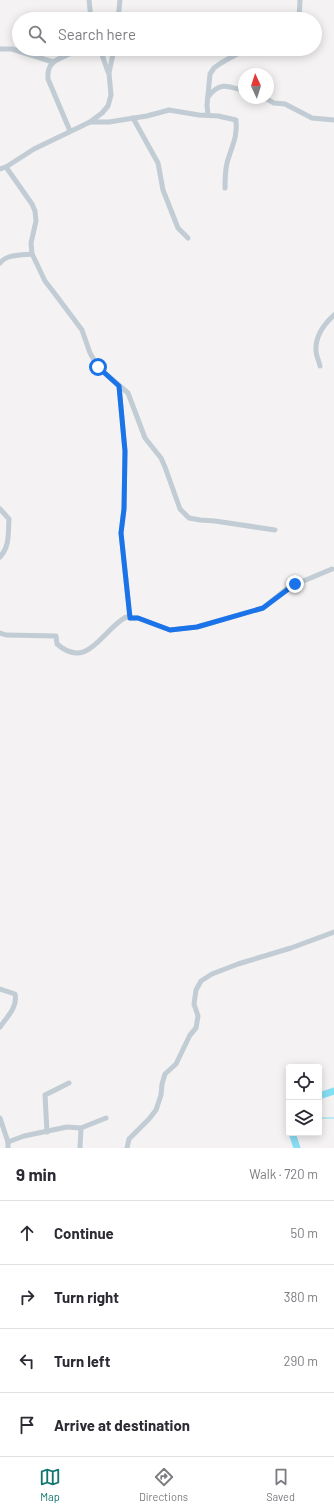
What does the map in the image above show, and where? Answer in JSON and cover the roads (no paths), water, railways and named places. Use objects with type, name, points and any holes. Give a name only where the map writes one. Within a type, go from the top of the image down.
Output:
[{"type":"street","points":[[89,0],[90,12]]},
{"type":"street","points":[[119,12],[120,0]]},
{"type":"street","points":[[299,12],[300,0]]},
{"type":"street","points":[[0,49],[12,49]]},
{"type":"street","points":[[34,56],[53,62]]},
{"type":"street","points":[[63,56],[53,62],[48,74],[48,79],[70,131]]},
{"type":"street","points":[[0,169],[6,167],[34,149],[90,122],[108,106],[111,95],[109,73],[103,56]]},
{"type":"street","points":[[109,73],[113,56]]},
{"type":"street","points":[[208,115],[207,97],[210,74],[221,62],[233,56]]},
{"type":"street","points":[[207,97],[216,87],[228,86],[238,89]]},
{"type":"street","points":[[274,103],[285,104],[312,118],[334,120]]},
{"type":"street","points":[[90,122],[109,122],[153,115],[169,110],[232,118],[236,122],[235,141],[226,171],[225,188]]},
{"type":"street","points":[[133,118],[158,163],[163,190],[178,228],[188,238]]},
{"type":"street","points":[[6,167],[32,204],[35,211],[36,221],[31,243],[32,254],[48,285],[82,330],[90,353],[98,367],[128,393],[145,438],[161,458],[166,467],[180,510],[189,518],[275,530]]},
{"type":"street","points":[[0,263],[4,259],[12,256],[32,254]]},
{"type":"street","points":[[320,366],[316,351],[319,335],[324,324],[334,315]]},
{"type":"street","points":[[119,386],[125,451],[124,509],[121,533],[130,618]]},
{"type":"street","points":[[0,509],[10,519],[9,539],[4,553],[0,557]]},
{"type":"street","points":[[0,633],[6,635],[56,636],[57,644],[70,653],[77,654],[91,648],[99,642],[111,627],[126,617],[138,618],[170,630],[197,627],[263,608],[289,587],[332,569]]},
{"type":"street","points":[[127,1148],[129,1139],[156,1110],[161,1096],[165,1074],[176,1064],[190,1035],[196,1028],[198,1016],[194,1004],[196,990],[201,981],[212,974],[238,964],[291,948],[334,932]]},
{"type":"street","points":[[0,988],[15,994],[16,1000],[10,1014],[0,1027]]},
{"type":"street","points":[[47,1132],[45,1095],[69,1083]]},
{"type":"street","points":[[0,1118],[8,1145],[24,1136],[67,1127],[81,1128],[106,1118]]},
{"type":"street","points":[[80,1148],[81,1128]]},
{"type":"waterway","points":[[322,1095],[334,1091]]},
{"type":"waterway","points":[[322,1118],[334,1118]]},
{"type":"waterway","points":[[293,1136],[297,1148]]}]
